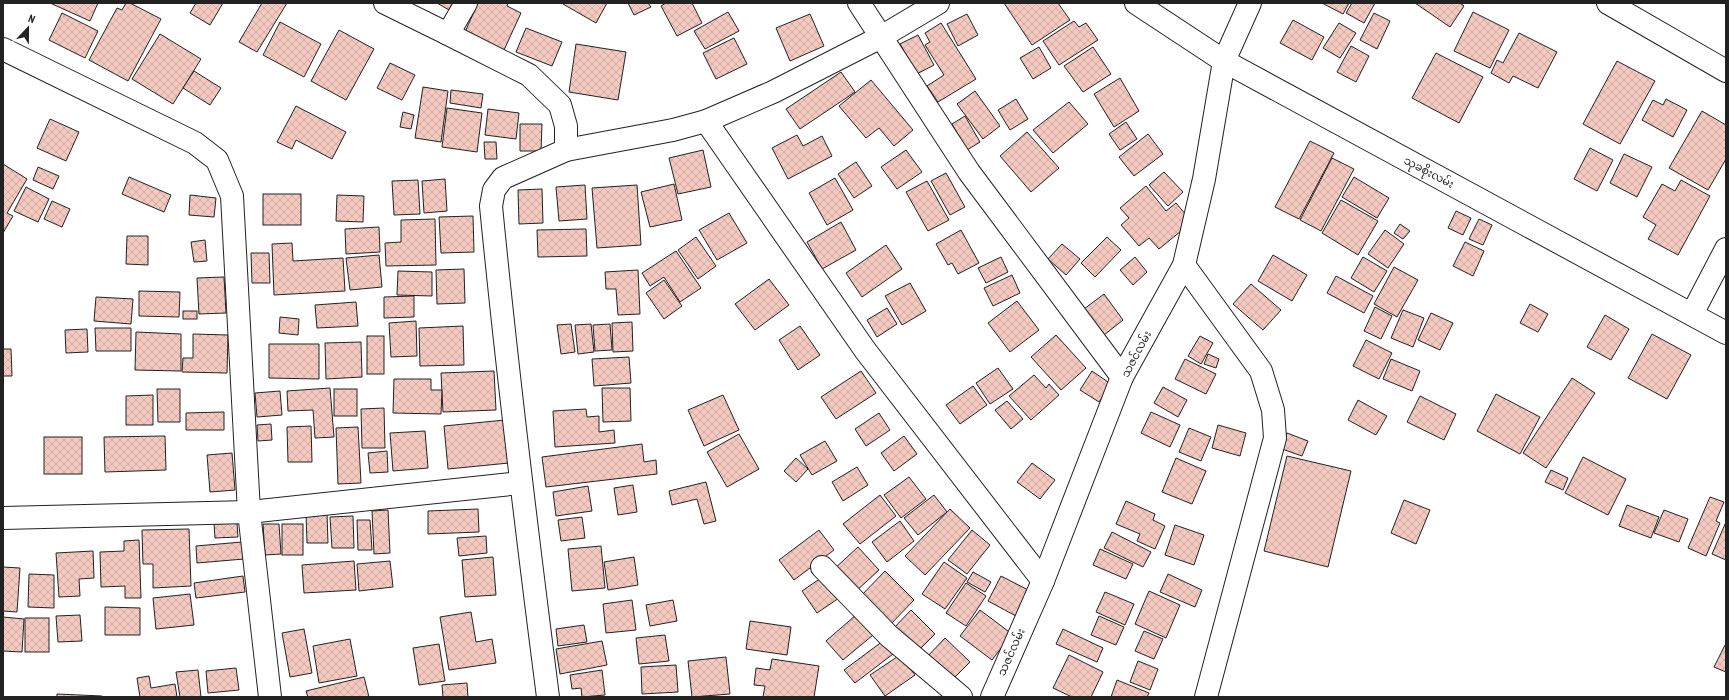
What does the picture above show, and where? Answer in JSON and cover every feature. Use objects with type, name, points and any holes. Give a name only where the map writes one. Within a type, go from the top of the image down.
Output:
[{"type":"street","points":[[385,3],[530,75],[560,105],[566,126],[566,150]]},
{"type":"street","points":[[448,34],[466,3]]},
{"type":"street","points":[[859,3],[969,172],[1122,377]]},
{"type":"street","points":[[548,697],[520,483],[506,356],[492,206],[494,190],[504,178],[566,150],[673,130],[706,121],[773,92],[881,37],[938,3]]},
{"type":"street","name":"သုခစိုးလမ်း","points":[[1136,3],[1224,61],[1726,333]]},
{"type":"street","name":"သဇင်လမ်း","points":[[992,697],[1043,581],[1122,377],[1184,265],[1204,179],[1224,61],[1250,3]]},
{"type":"street","points":[[1608,3],[1726,71]]},
{"type":"street","points":[[3,49],[195,143],[217,160],[232,196],[249,512],[270,697]]},
{"type":"street","points":[[706,121],[865,350],[1043,581]]},
{"type":"street","points":[[1692,314],[1726,249]]},
{"type":"street","points":[[1184,265],[1262,371],[1273,410],[1274,438],[1206,697]]},
{"type":"street","points":[[3,518],[249,512],[520,483]]},
{"type":"street","points":[[822,567],[889,636],[961,697]]},
{"type":"building","points":[[50,3],[98,3],[90,21]]},
{"type":"building","points":[[126,3],[130,3],[161,19],[128,81],[89,60],[117,8],[122,10]]},
{"type":"building","points":[[196,3],[223,3],[210,25],[190,13]]},
{"type":"building","points":[[262,3],[287,3],[257,52],[239,42]]},
{"type":"building","points":[[437,3],[453,3],[449,10]]},
{"type":"building","points":[[478,3],[508,3],[507,6],[521,13],[504,50],[465,32]]},
{"type":"building","points":[[563,3],[607,3],[596,23]]},
{"type":"building","points":[[628,3],[648,3],[651,7],[634,15]]},
{"type":"building","points":[[666,3],[692,3],[702,23],[677,36],[661,6]]},
{"type":"building","points":[[1004,3],[1058,3],[1070,20],[1032,45]]},
{"type":"building","points":[[1322,3],[1349,3],[1343,14]]},
{"type":"building","points":[[1352,3],[1375,3],[1364,23],[1346,13]]},
{"type":"building","points":[[1415,3],[1460,3],[1464,6],[1450,27]]},
{"type":"building","points":[[728,12],[739,31],[705,49],[694,31]]},
{"type":"building","points":[[1473,12],[1509,30],[1490,68],[1454,51]]},
{"type":"building","points":[[62,13],[98,31],[85,58],[49,40]]},
{"type":"building","points":[[1374,13],[1390,21],[1377,49],[1360,40]]},
{"type":"building","points":[[810,14],[824,46],[790,61],[776,28]]},
{"type":"building","points":[[967,14],[978,35],[958,46],[947,24]]},
{"type":"building","points":[[1293,20],[1324,37],[1312,60],[1280,43]]},
{"type":"building","points":[[1074,21],[1079,27],[1086,23],[1098,40],[1059,65],[1043,41]]},
{"type":"building","points":[[280,22],[321,44],[304,77],[263,55]]},
{"type":"building","points":[[941,23],[976,79],[938,102],[927,86],[944,75],[925,45],[930,42],[925,33]]},
{"type":"building","points":[[1339,23],[1356,33],[1340,58],[1323,48]]},
{"type":"building","points":[[526,28],[562,42],[552,66],[516,52]]},
{"type":"building","points":[[339,30],[374,49],[346,100],[311,81]]},
{"type":"building","points":[[1519,33],[1557,52],[1538,88],[1513,76],[1509,83],[1491,73],[1497,60],[1503,63]]},
{"type":"building","points":[[160,34],[201,59],[173,104],[132,79]]},
{"type":"building","points":[[918,35],[934,65],[911,77],[909,60],[900,44]]},
{"type":"building","points":[[734,38],[747,64],[716,79],[703,53]]},
{"type":"building","points":[[576,44],[626,52],[618,100],[569,92]]},
{"type":"building","points":[[1351,46],[1369,56],[1356,82],[1337,72]]},
{"type":"building","points":[[1039,47],[1051,68],[1033,79],[1020,58]]},
{"type":"building","points":[[1093,47],[1111,74],[1083,92],[1064,66]]},
{"type":"building","points":[[1436,53],[1483,77],[1459,123],[1412,98]]},
{"type":"building","points":[[1617,61],[1655,81],[1620,144],[1583,124]]},
{"type":"building","points":[[390,63],[415,75],[402,100],[377,88]]},
{"type":"building","points":[[194,71],[221,88],[210,105],[183,88]]},
{"type":"building","points":[[841,72],[855,92],[800,129],[786,109]]},
{"type":"building","points":[[1120,78],[1139,111],[1114,127],[1094,94]]},
{"type":"building","points":[[871,80],[913,130],[894,146],[879,128],[866,138],[839,106]]},
{"type":"building","points":[[423,87],[448,91],[441,142],[415,138]]},
{"type":"building","points":[[451,90],[483,94],[481,108],[450,103]]},
{"type":"building","points":[[975,91],[1000,126],[983,139],[957,104]]},
{"type":"building","points":[[1016,99],[1028,119],[1010,130],[998,110]]},
{"type":"building","points":[[1666,99],[1687,110],[1673,137],[1642,120],[1653,100],[1663,105]]},
{"type":"building","points":[[1069,102],[1088,124],[1053,153],[1033,130]]},
{"type":"building","points":[[296,106],[346,132],[332,159],[296,140],[292,149],[277,142]]},
{"type":"building","points":[[447,108],[482,113],[477,152],[442,147]]},
{"type":"building","points":[[488,109],[519,113],[516,139],[485,135]]},
{"type":"building","points":[[1702,111],[1726,125],[1726,159],[1708,190],[1669,168]]},
{"type":"building","points":[[403,112],[414,115],[411,129],[400,127]]},
{"type":"building","points":[[965,116],[980,142],[967,150],[952,124]]},
{"type":"building","points":[[50,119],[79,132],[66,161],[37,148]]},
{"type":"building","points":[[1126,122],[1137,139],[1120,150],[1109,134]]},
{"type":"building","points":[[520,124],[542,124],[541,151],[520,151]]},
{"type":"building","points":[[1027,132],[1059,168],[1031,192],[1000,156]]},
{"type":"building","points":[[1148,134],[1163,154],[1134,176],[1119,157]]},
{"type":"building","points":[[797,135],[803,146],[822,136],[832,156],[788,179],[772,148]]},
{"type":"building","points":[[1310,141],[1334,153],[1299,219],[1275,207]]},
{"type":"building","points":[[484,142],[496,142],[497,159],[485,159]]},
{"type":"building","points":[[1590,148],[1613,160],[1597,191],[1574,179]]},
{"type":"building","points":[[703,150],[711,187],[678,194],[669,158]]},
{"type":"building","points":[[906,150],[922,172],[897,189],[881,167]]},
{"type":"building","points":[[1624,154],[1652,167],[1637,197],[1610,183]]},
{"type":"building","points":[[1332,158],[1354,169],[1321,231],[1300,220]]},
{"type":"building","points":[[856,162],[872,186],[854,198],[838,174]]},
{"type":"building","points":[[3,164],[27,179],[7,213],[13,216],[3,233]]},
{"type":"building","points":[[38,167],[59,176],[53,189],[33,180]]},
{"type":"building","points":[[1164,172],[1183,192],[1168,206],[1149,185]]},
{"type":"building","points":[[946,173],[965,207],[950,215],[931,181]]},
{"type":"building","points":[[129,177],[171,195],[164,212],[122,194]]},
{"type":"building","points":[[1354,177],[1389,198],[1377,218],[1342,197]]},
{"type":"building","points":[[835,178],[853,210],[827,225],[809,193]]},
{"type":"building","points":[[445,179],[447,211],[424,213],[422,181]]},
{"type":"building","points":[[418,180],[420,214],[394,215],[392,181]]},
{"type":"building","points":[[1681,180],[1710,196],[1678,255],[1648,239],[1656,225],[1643,217],[1662,184],[1675,191]]},
{"type":"building","points":[[927,181],[949,220],[928,231],[906,192]]},
{"type":"building","points":[[674,184],[682,220],[650,227],[641,192]]},
{"type":"building","points":[[585,185],[587,219],[559,221],[556,187]]},
{"type":"building","points":[[637,185],[641,245],[597,248],[592,188]]},
{"type":"building","points":[[1146,186],[1166,211],[1176,203],[1192,222],[1159,249],[1149,238],[1139,246],[1121,225],[1129,218],[1120,208]]},
{"type":"building","points":[[26,187],[49,199],[38,222],[14,211]]},
{"type":"building","points":[[542,189],[543,223],[519,224],[518,190]]},
{"type":"building","points":[[263,194],[301,194],[301,225],[263,225]]},
{"type":"building","points":[[190,195],[216,198],[214,217],[189,215]]},
{"type":"building","points":[[337,195],[364,196],[363,222],[336,221]]},
{"type":"building","points":[[1341,200],[1378,221],[1358,255],[1322,233]]},
{"type":"building","points":[[52,201],[70,209],[62,227],[44,219]]},
{"type":"building","points":[[1456,211],[1471,218],[1463,235],[1448,228]]},
{"type":"building","points":[[729,213],[747,243],[717,260],[699,230]]},
{"type":"building","points":[[473,216],[474,252],[441,253],[439,217]]},
{"type":"building","points":[[435,219],[436,265],[386,266],[385,243],[401,242],[401,220]]},
{"type":"building","points":[[1479,219],[1492,225],[1483,245],[1469,239]]},
{"type":"building","points":[[841,222],[856,250],[822,269],[807,242]]},
{"type":"building","points":[[1400,224],[1410,231],[1403,239],[1394,233]]},
{"type":"building","points":[[379,227],[380,252],[346,254],[345,229]]},
{"type":"building","points":[[586,229],[587,256],[538,257],[537,230]]},
{"type":"building","points":[[961,230],[979,263],[958,274],[952,263],[948,265],[936,244]]},
{"type":"building","points":[[1385,230],[1404,244],[1388,268],[1368,254]]},
{"type":"building","points":[[127,236],[148,236],[148,265],[126,264]]},
{"type":"building","points":[[696,237],[716,266],[698,279],[678,250]]},
{"type":"building","points":[[1107,237],[1121,250],[1095,277],[1081,263]]},
{"type":"building","points":[[205,240],[207,261],[194,262],[191,242]]},
{"type":"building","points":[[1465,242],[1484,251],[1473,276],[1453,266]]},
{"type":"building","points":[[292,243],[293,261],[343,258],[345,291],[274,295],[272,244]]},
{"type":"building","points":[[1062,244],[1080,259],[1066,275],[1048,259]]},
{"type":"building","points":[[886,245],[902,269],[862,297],[846,273]]},
{"type":"building","points":[[676,251],[701,288],[680,302],[664,277],[650,286],[642,273]]},
{"type":"building","points":[[251,253],[269,253],[270,283],[252,283]]},
{"type":"building","points":[[379,255],[382,287],[350,290],[346,258]]},
{"type":"building","points":[[1273,255],[1307,275],[1292,301],[1258,281]]},
{"type":"building","points":[[1001,257],[1008,272],[986,283],[978,268]]},
{"type":"building","points":[[1135,257],[1147,272],[1133,285],[1120,270]]},
{"type":"building","points":[[1363,257],[1387,271],[1374,292],[1351,278]]},
{"type":"building","points":[[1394,267],[1418,280],[1397,317],[1374,304]]},
{"type":"building","points":[[464,269],[465,303],[437,304],[436,270]]},
{"type":"building","points":[[638,270],[640,314],[618,315],[616,289],[606,289],[605,272]]},
{"type":"building","points":[[398,271],[432,272],[432,296],[397,295]]},
{"type":"building","points":[[1012,275],[1020,293],[993,306],[984,288]]},
{"type":"building","points":[[1336,276],[1373,296],[1364,313],[1327,293]]},
{"type":"building","points":[[224,277],[226,313],[199,314],[197,278]]},
{"type":"building","points":[[769,279],[789,305],[755,330],[735,304]]},
{"type":"building","points":[[664,280],[682,306],[664,319],[646,293]]},
{"type":"building","points":[[910,283],[926,311],[902,325],[885,296]]},
{"type":"building","points":[[1251,284],[1281,310],[1263,330],[1233,304]]},
{"type":"building","points":[[139,291],[180,292],[179,317],[139,316]]},
{"type":"building","points":[[1104,294],[1123,320],[1104,335],[1084,309]]},
{"type":"building","points":[[414,296],[414,317],[384,318],[384,297]]},
{"type":"building","points":[[96,297],[133,299],[131,324],[94,321]]},
{"type":"building","points":[[1017,301],[1039,330],[1010,352],[988,323]]},
{"type":"building","points":[[356,302],[358,326],[317,328],[315,305]]},
{"type":"building","points":[[1530,304],[1548,314],[1538,332],[1520,323]]},
{"type":"building","points":[[1375,307],[1392,316],[1381,339],[1364,331]]},
{"type":"building","points":[[887,308],[897,324],[877,337],[867,320]]},
{"type":"building","points":[[1403,310],[1424,318],[1413,347],[1391,338]]},
{"type":"building","points":[[183,311],[197,311],[197,319],[183,319]]},
{"type":"building","points":[[1431,313],[1453,323],[1440,350],[1418,340]]},
{"type":"building","points":[[1605,315],[1629,329],[1611,360],[1587,347]]},
{"type":"building","points":[[280,317],[299,319],[298,335],[279,333]]},
{"type":"building","points":[[416,321],[417,356],[391,357],[389,323]]},
{"type":"building","points":[[632,322],[633,351],[613,352],[612,323]]},
{"type":"building","points":[[571,324],[575,352],[561,354],[557,325]]},
{"type":"building","points":[[591,324],[594,352],[578,354],[575,325]]},
{"type":"building","points":[[610,324],[612,350],[595,351],[593,325]]},
{"type":"building","points":[[463,326],[464,365],[420,366],[419,328]]},
{"type":"building","points":[[800,326],[820,355],[798,370],[779,340]]},
{"type":"building","points":[[95,328],[131,328],[131,351],[96,351]]},
{"type":"building","points":[[87,329],[88,352],[66,353],[65,330]]},
{"type":"building","points":[[136,332],[181,334],[181,371],[135,370]]},
{"type":"building","points":[[193,334],[228,335],[227,373],[182,372],[183,358],[193,358]]},
{"type":"building","points":[[1652,334],[1691,355],[1667,399],[1628,378]]},
{"type":"building","points":[[1056,335],[1086,368],[1061,390],[1031,357]]},
{"type":"building","points":[[367,336],[384,336],[384,374],[367,374]]},
{"type":"building","points":[[1200,336],[1213,343],[1201,364],[1188,356]]},
{"type":"building","points":[[1366,340],[1392,353],[1379,379],[1353,366]]},
{"type":"building","points":[[361,342],[362,377],[326,379],[325,343]]},
{"type":"building","points":[[269,344],[319,344],[319,379],[269,378]]},
{"type":"building","points":[[3,349],[11,349],[12,376],[3,376]]},
{"type":"building","points":[[1208,354],[1219,359],[1216,368],[1204,364]]},
{"type":"building","points":[[629,357],[631,383],[594,386],[592,359]]},
{"type":"building","points":[[1185,359],[1216,374],[1206,394],[1175,379]]},
{"type":"building","points":[[1391,359],[1420,371],[1412,391],[1383,379]]},
{"type":"building","points":[[998,368],[1013,389],[990,404],[976,383]]},
{"type":"building","points":[[494,371],[496,410],[443,412],[441,373]]},
{"type":"building","points":[[861,371],[876,393],[836,419],[821,397]]},
{"type":"building","points":[[1092,371],[1111,384],[1099,402],[1080,390]]},
{"type":"building","points":[[1034,375],[1046,388],[1049,384],[1059,395],[1031,420],[1009,396]]},
{"type":"building","points":[[1572,378],[1595,393],[1546,468],[1523,453]]},
{"type":"building","points":[[394,379],[431,379],[431,390],[442,390],[441,414],[393,413]]},
{"type":"building","points":[[973,386],[987,405],[960,424],[946,405]]},
{"type":"building","points":[[1163,387],[1187,400],[1178,417],[1154,403]]},
{"type":"building","points":[[330,388],[334,437],[315,438],[313,410],[288,411],[287,391]]},
{"type":"building","points":[[602,388],[630,388],[631,421],[603,422]]},
{"type":"building","points":[[157,389],[180,389],[180,422],[158,422]]},
{"type":"building","points":[[334,389],[357,389],[357,416],[334,416]]},
{"type":"building","points":[[280,391],[282,415],[257,417],[255,393]]},
{"type":"building","points":[[1496,394],[1540,417],[1520,454],[1477,431]]},
{"type":"building","points":[[153,395],[153,425],[126,425],[126,396]]},
{"type":"building","points":[[723,395],[739,430],[704,446],[688,410]]},
{"type":"building","points":[[1420,396],[1456,414],[1444,440],[1407,422]]},
{"type":"building","points":[[1358,400],[1387,416],[1376,435],[1348,420]]},
{"type":"building","points":[[1007,401],[1023,419],[1011,429],[995,410]]},
{"type":"building","points":[[384,408],[385,448],[362,448],[361,409]]},
{"type":"building","points":[[586,409],[587,417],[599,416],[599,432],[614,430],[615,443],[555,447],[553,411]]},
{"type":"building","points":[[224,412],[224,430],[186,430],[186,413]]},
{"type":"building","points":[[1151,412],[1180,425],[1170,447],[1141,433]]},
{"type":"building","points":[[879,413],[890,430],[866,446],[855,429]]},
{"type":"building","points":[[505,420],[509,463],[448,469],[444,426]]},
{"type":"building","points":[[271,424],[272,440],[258,441],[257,425]]},
{"type":"building","points":[[1218,425],[1246,433],[1240,456],[1212,448]]},
{"type":"building","points":[[311,426],[312,462],[288,462],[287,427]]},
{"type":"building","points":[[358,427],[361,483],[338,484],[336,428]]},
{"type":"building","points":[[1189,428],[1211,437],[1201,461],[1179,452]]},
{"type":"building","points":[[425,431],[428,468],[393,471],[390,433]]},
{"type":"building","points":[[1287,433],[1308,441],[1302,456],[1282,449]]},
{"type":"building","points":[[739,434],[759,469],[727,487],[707,452]]},
{"type":"building","points":[[165,436],[166,470],[105,472],[104,437]]},
{"type":"building","points":[[904,436],[917,454],[894,471],[881,453]]},
{"type":"building","points":[[44,437],[82,437],[82,474],[44,474]]},
{"type":"building","points":[[825,441],[837,461],[812,475],[800,455]]},
{"type":"building","points":[[642,444],[644,462],[656,460],[657,474],[546,487],[542,457]]},
{"type":"building","points":[[387,451],[388,472],[370,473],[368,453]]},
{"type":"building","points":[[232,453],[235,490],[210,492],[207,455]]},
{"type":"building","points":[[1287,456],[1351,471],[1328,567],[1264,551]]},
{"type":"building","points":[[1583,457],[1626,479],[1608,515],[1565,493]]},
{"type":"building","points":[[796,458],[808,469],[796,482],[784,471]]},
{"type":"building","points":[[1176,458],[1206,471],[1192,504],[1162,492]]},
{"type":"building","points":[[1032,463],[1055,480],[1040,499],[1017,482]]},
{"type":"building","points":[[857,467],[868,485],[843,501],[832,482]]},
{"type":"building","points":[[1551,470],[1568,478],[1563,490],[1545,482]]},
{"type":"building","points":[[909,477],[926,499],[901,518],[884,495]]},
{"type":"building","points":[[706,482],[716,521],[704,524],[697,499],[672,505],[669,491]]},
{"type":"building","points":[[633,485],[637,512],[618,515],[614,488]]},
{"type":"building","points":[[588,486],[592,511],[556,516],[553,492]]},
{"type":"building","points":[[880,495],[896,516],[860,544],[843,524]]},
{"type":"building","points":[[934,495],[947,512],[918,535],[904,518]]},
{"type":"building","points":[[1710,497],[1724,502],[1716,521],[1720,523],[1706,556],[1688,548]]},
{"type":"building","points":[[1404,500],[1430,510],[1416,544],[1391,533]]},
{"type":"building","points":[[1126,501],[1155,514],[1153,520],[1165,526],[1155,549],[1137,541],[1140,534],[1116,524]]},
{"type":"building","points":[[1627,505],[1659,517],[1651,538],[1619,526]]},
{"type":"building","points":[[478,509],[479,532],[428,534],[428,511]]},
{"type":"building","points":[[950,509],[970,528],[925,575],[905,556]]},
{"type":"building","points":[[388,510],[390,553],[374,554],[372,511]]},
{"type":"building","points":[[1664,510],[1688,519],[1679,542],[1654,533]]},
{"type":"building","points":[[306,514],[327,514],[328,543],[307,543]]},
{"type":"building","points":[[353,516],[354,548],[332,548],[330,517]]},
{"type":"building","points":[[582,517],[585,538],[561,541],[558,520]]},
{"type":"building","points":[[357,520],[370,520],[372,550],[358,550]]},
{"type":"building","points":[[900,521],[914,541],[887,562],[872,542]]},
{"type":"building","points":[[1726,522],[1726,560],[1712,554]]},
{"type":"building","points":[[237,523],[238,537],[215,538],[214,524]]},
{"type":"building","points":[[263,524],[279,524],[281,554],[265,555]]},
{"type":"building","points":[[282,524],[303,524],[303,555],[282,555]]},
{"type":"building","points":[[1175,525],[1204,535],[1194,565],[1165,555]]},
{"type":"building","points":[[189,529],[191,586],[153,588],[153,564],[143,564],[142,530]]},
{"type":"building","points":[[819,530],[834,550],[794,580],[779,560]]},
{"type":"building","points":[[972,530],[990,545],[967,574],[948,560]]},
{"type":"building","points":[[1112,532],[1151,552],[1143,567],[1104,548]]},
{"type":"building","points":[[486,536],[487,553],[459,556],[457,538]]},
{"type":"building","points":[[139,540],[141,598],[125,598],[125,586],[101,587],[100,552],[124,551],[124,541]]},
{"type":"building","points":[[242,542],[244,559],[197,563],[196,546]]},
{"type":"building","points":[[601,546],[605,588],[572,591],[568,549]]},
{"type":"building","points":[[858,547],[879,570],[854,593],[833,570]]},
{"type":"building","points":[[1100,549],[1133,564],[1126,579],[1093,565]]},
{"type":"building","points":[[93,551],[94,578],[79,579],[80,596],[59,597],[56,553]]},
{"type":"building","points":[[493,557],[496,595],[465,597],[462,560]]},
{"type":"building","points":[[634,557],[638,585],[608,590],[604,562]]},
{"type":"building","points":[[354,561],[356,590],[304,593],[302,565]]},
{"type":"building","points":[[390,561],[393,587],[359,591],[357,564]]},
{"type":"building","points":[[944,562],[967,578],[945,609],[922,594]]},
{"type":"building","points":[[3,567],[20,568],[17,612],[3,611]]},
{"type":"building","points":[[885,571],[914,600],[889,626],[859,598]]},
{"type":"building","points":[[973,572],[991,582],[985,592],[967,582]]},
{"type":"building","points":[[29,574],[54,575],[54,608],[28,607]]},
{"type":"building","points":[[1168,574],[1202,590],[1195,607],[1160,592]]},
{"type":"building","points":[[243,576],[245,592],[196,598],[194,583]]},
{"type":"building","points":[[824,576],[839,598],[817,613],[802,591]]},
{"type":"building","points":[[1001,576],[1030,591],[1016,616],[988,601]]},
{"type":"building","points":[[966,583],[986,596],[966,626],[946,613]]},
{"type":"building","points":[[1149,591],[1180,605],[1166,638],[1135,624]]},
{"type":"building","points":[[1105,592],[1134,604],[1125,625],[1096,612]]},
{"type":"building","points":[[190,594],[194,625],[156,629],[153,598]]},
{"type":"building","points":[[632,600],[636,630],[606,633],[603,604]]},
{"type":"building","points":[[673,600],[677,621],[650,626],[646,605]]},
{"type":"building","points":[[105,607],[140,608],[140,635],[105,635]]},
{"type":"building","points":[[911,610],[935,634],[916,653],[892,630]]},
{"type":"building","points":[[980,610],[1012,634],[992,660],[960,636]]},
{"type":"building","points":[[471,612],[476,642],[492,639],[496,663],[449,670],[440,617]]},
{"type":"building","points":[[80,615],[82,641],[58,642],[56,616]]},
{"type":"building","points":[[856,615],[873,635],[843,660],[826,641]]},
{"type":"building","points":[[1099,616],[1124,627],[1116,645],[1091,635]]},
{"type":"building","points":[[3,617],[24,619],[22,652],[3,651]]},
{"type":"building","points":[[25,618],[49,618],[49,652],[25,652]]},
{"type":"building","points":[[750,621],[791,627],[787,655],[746,649]]},
{"type":"building","points":[[584,625],[587,642],[558,646],[556,629]]},
{"type":"building","points":[[304,629],[312,673],[290,677],[282,633]]},
{"type":"building","points":[[1063,629],[1103,648],[1097,662],[1056,644]]},
{"type":"building","points":[[1144,631],[1163,639],[1154,659],[1135,651]]},
{"type":"building","points":[[665,635],[669,661],[639,664],[636,638]]},
{"type":"building","points":[[945,638],[970,662],[951,681],[927,657]]},
{"type":"building","points":[[350,639],[357,676],[319,683],[313,646]]},
{"type":"building","points":[[602,641],[607,665],[560,674],[556,649]]},
{"type":"building","points":[[883,641],[893,654],[855,683],[844,670]]},
{"type":"building","points":[[439,644],[445,681],[419,685],[413,648]]},
{"type":"building","points":[[1726,645],[1726,672],[1714,667]]},
{"type":"building","points":[[900,655],[915,675],[885,696],[870,675]]},
{"type":"building","points":[[1069,655],[1103,672],[1091,697],[1072,697],[1053,688]]},
{"type":"building","points":[[726,657],[730,694],[692,697],[688,661]]},
{"type":"building","points":[[772,659],[819,666],[814,697],[763,697],[765,686],[754,685],[756,668],[770,670]]},
{"type":"building","points":[[1138,661],[1158,669],[1150,690],[1130,682]]},
{"type":"building","points":[[676,665],[678,692],[642,694],[641,667]]},
{"type":"building","points":[[236,668],[239,690],[208,693],[206,671]]},
{"type":"building","points":[[198,670],[201,697],[180,697],[176,672]]},
{"type":"building","points":[[602,670],[605,695],[582,697],[581,688],[572,689],[570,675]]},
{"type":"building","points":[[149,676],[151,688],[175,684],[177,697],[140,697],[137,678]]},
{"type":"building","points":[[364,677],[369,697],[308,697],[306,691]]},
{"type":"building","points":[[1117,680],[1149,693],[1147,697],[1111,697]]},
{"type":"building","points":[[467,683],[468,697],[443,697],[442,685]]},
{"type":"building","points":[[57,694],[102,696],[102,697],[57,697]]}]
